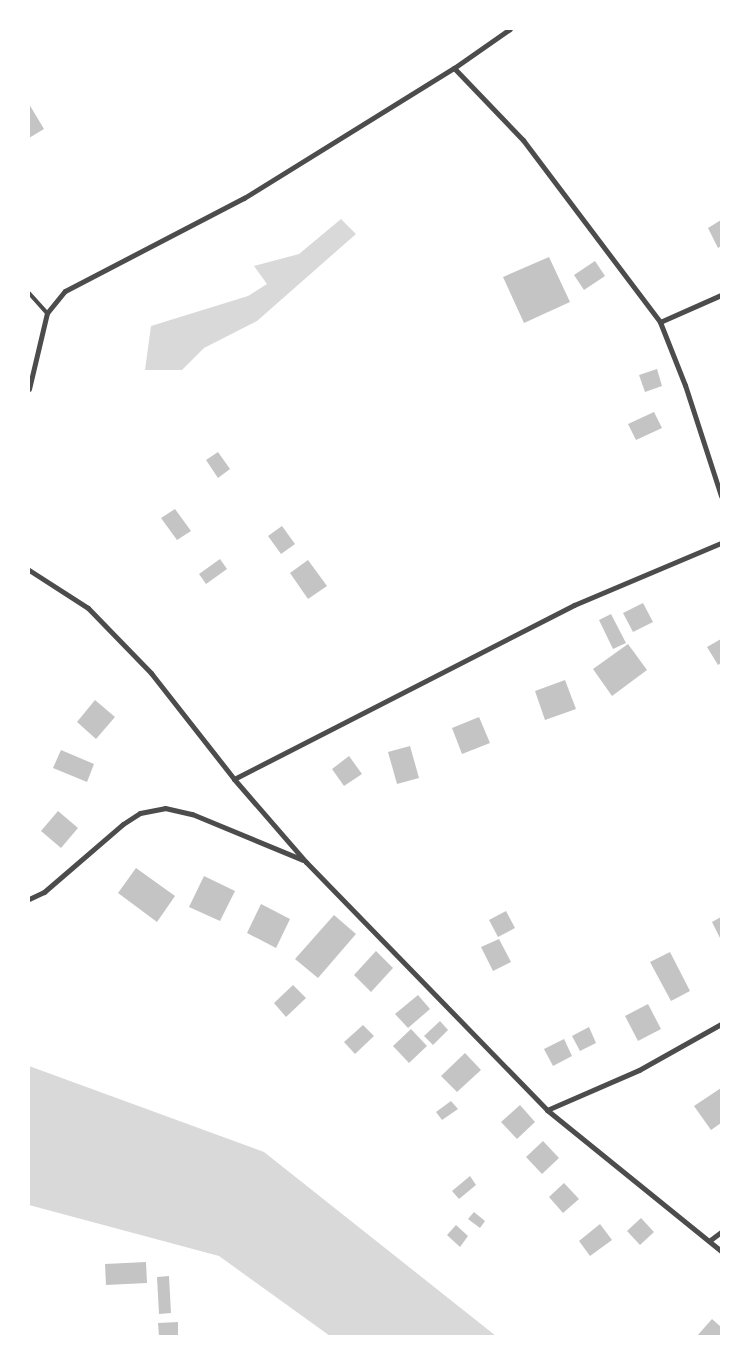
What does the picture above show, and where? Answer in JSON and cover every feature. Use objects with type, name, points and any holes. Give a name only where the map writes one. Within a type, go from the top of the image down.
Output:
[{"type":"street","points":[[29,389],[47,313],[65,291],[244,198],[454,68],[510,29]]},
{"type":"street","points":[[454,68],[523,140],[660,322],[685,386],[721,496]]},
{"type":"street","points":[[660,322],[721,295]]},
{"type":"street","points":[[234,779],[574,605],[721,543]]},
{"type":"street","points":[[29,570],[88,608],[151,673],[234,779],[306,862],[547,1110],[721,1251]]},
{"type":"street","points":[[29,899],[44,892],[123,824],[140,813],[165,808],[192,814],[306,862]]},
{"type":"street","points":[[547,1110],[640,1070],[721,1024]]},
{"type":"street","points":[[709,1241],[721,1232]]},
{"type":"lane","points":[[29,293],[47,313]]},
{"type":"shaded area","points":[[341,219],[356,234],[257,321],[204,348],[182,370],[145,370],[151,326],[248,296],[267,284],[254,266],[299,254]]},
{"type":"shaded area","points":[[29,1066],[264,1152],[496,1336],[330,1336],[219,1256],[29,1205]]},
{"type":"building","points":[[29,104],[44,129],[29,138]]},
{"type":"building","points":[[721,220],[721,246],[718,248],[708,228]]},
{"type":"building","points":[[549,257],[570,302],[524,323],[503,277]]},
{"type":"building","points":[[595,261],[605,276],[584,290],[574,275]]},
{"type":"building","points":[[657,369],[662,386],[645,392],[639,375]]},
{"type":"building","points":[[654,412],[662,428],[636,440],[628,424]]},
{"type":"building","points":[[218,452],[230,469],[218,478],[206,460]]},
{"type":"building","points":[[175,509],[191,531],[177,540],[161,518]]},
{"type":"building","points":[[282,526],[295,544],[281,554],[268,536]]},
{"type":"building","points":[[220,559],[227,569],[206,584],[199,574]]},
{"type":"building","points":[[308,560],[327,586],[308,599],[290,573]]},
{"type":"building","points":[[643,603],[653,622],[633,632],[623,613]]},
{"type":"building","points":[[611,614],[626,643],[613,649],[599,620]]},
{"type":"building","points":[[721,639],[721,663],[718,665],[707,647]]},
{"type":"building","points":[[628,644],[647,670],[612,696],[593,669]]},
{"type":"building","points":[[565,680],[576,709],[545,720],[535,691]]},
{"type":"building","points":[[95,700],[115,717],[96,739],[77,722]]},
{"type":"building","points":[[479,717],[490,743],[462,754],[452,728]]},
{"type":"building","points":[[410,746],[419,778],[397,784],[388,752]]},
{"type":"building","points":[[61,750],[94,764],[87,782],[53,768]]},
{"type":"building","points":[[349,756],[362,774],[344,786],[332,769]]},
{"type":"building","points":[[58,811],[78,828],[61,848],[41,831]]},
{"type":"building","points":[[136,868],[175,896],[157,922],[118,893]]},
{"type":"building","points":[[204,876],[235,891],[220,921],[189,907]]},
{"type":"building","points":[[261,904],[290,919],[276,948],[247,933]]},
{"type":"building","points":[[506,911],[515,928],[498,937],[489,920]]},
{"type":"building","points":[[334,915],[356,934],[318,978],[295,959]]},
{"type":"building","points":[[721,917],[721,940],[712,922]]},
{"type":"building","points":[[499,939],[511,962],[493,971],[481,947]]},
{"type":"building","points":[[376,951],[393,968],[371,992],[354,975]]},
{"type":"building","points":[[670,952],[690,991],[671,1001],[650,962]]},
{"type":"building","points":[[293,985],[306,998],[286,1017],[274,1003]]},
{"type":"building","points":[[418,995],[430,1009],[408,1028],[395,1014]]},
{"type":"building","points":[[648,1004],[661,1029],[638,1041],[625,1016]]},
{"type":"building","points":[[440,1021],[448,1030],[433,1045],[424,1036]]},
{"type":"building","points":[[363,1025],[374,1036],[355,1054],[344,1042]]},
{"type":"building","points":[[589,1027],[596,1043],[580,1051],[572,1036]]},
{"type":"building","points":[[411,1029],[427,1046],[409,1063],[393,1046]]},
{"type":"building","points":[[564,1039],[572,1056],[553,1066],[544,1049]]},
{"type":"building","points":[[465,1053],[481,1070],[457,1092],[441,1076]]},
{"type":"building","points":[[721,1088],[721,1123],[711,1130],[694,1106]]},
{"type":"building","points":[[451,1101],[458,1109],[442,1120],[436,1112]]},
{"type":"building","points":[[520,1105],[535,1122],[517,1139],[501,1122]]},
{"type":"building","points":[[543,1141],[559,1158],[542,1174],[526,1157]]},
{"type":"building","points":[[470,1176],[476,1185],[459,1199],[452,1191]]},
{"type":"building","points":[[564,1183],[579,1199],[563,1213],[549,1197]]},
{"type":"building","points":[[474,1212],[485,1221],[480,1228],[468,1219]]},
{"type":"building","points":[[641,1218],[654,1232],[640,1245],[627,1231]]},
{"type":"building","points":[[600,1224],[612,1240],[590,1256],[579,1241]]},
{"type":"building","points":[[456,1225],[468,1236],[460,1247],[447,1235]]},
{"type":"building","points":[[146,1262],[147,1283],[106,1285],[105,1264]]},
{"type":"building","points":[[169,1276],[171,1313],[159,1314],[157,1277]]},
{"type":"building","points":[[712,1319],[721,1327],[721,1336],[697,1336]]},
{"type":"building","points":[[178,1322],[178,1336],[159,1336],[158,1323]]}]
